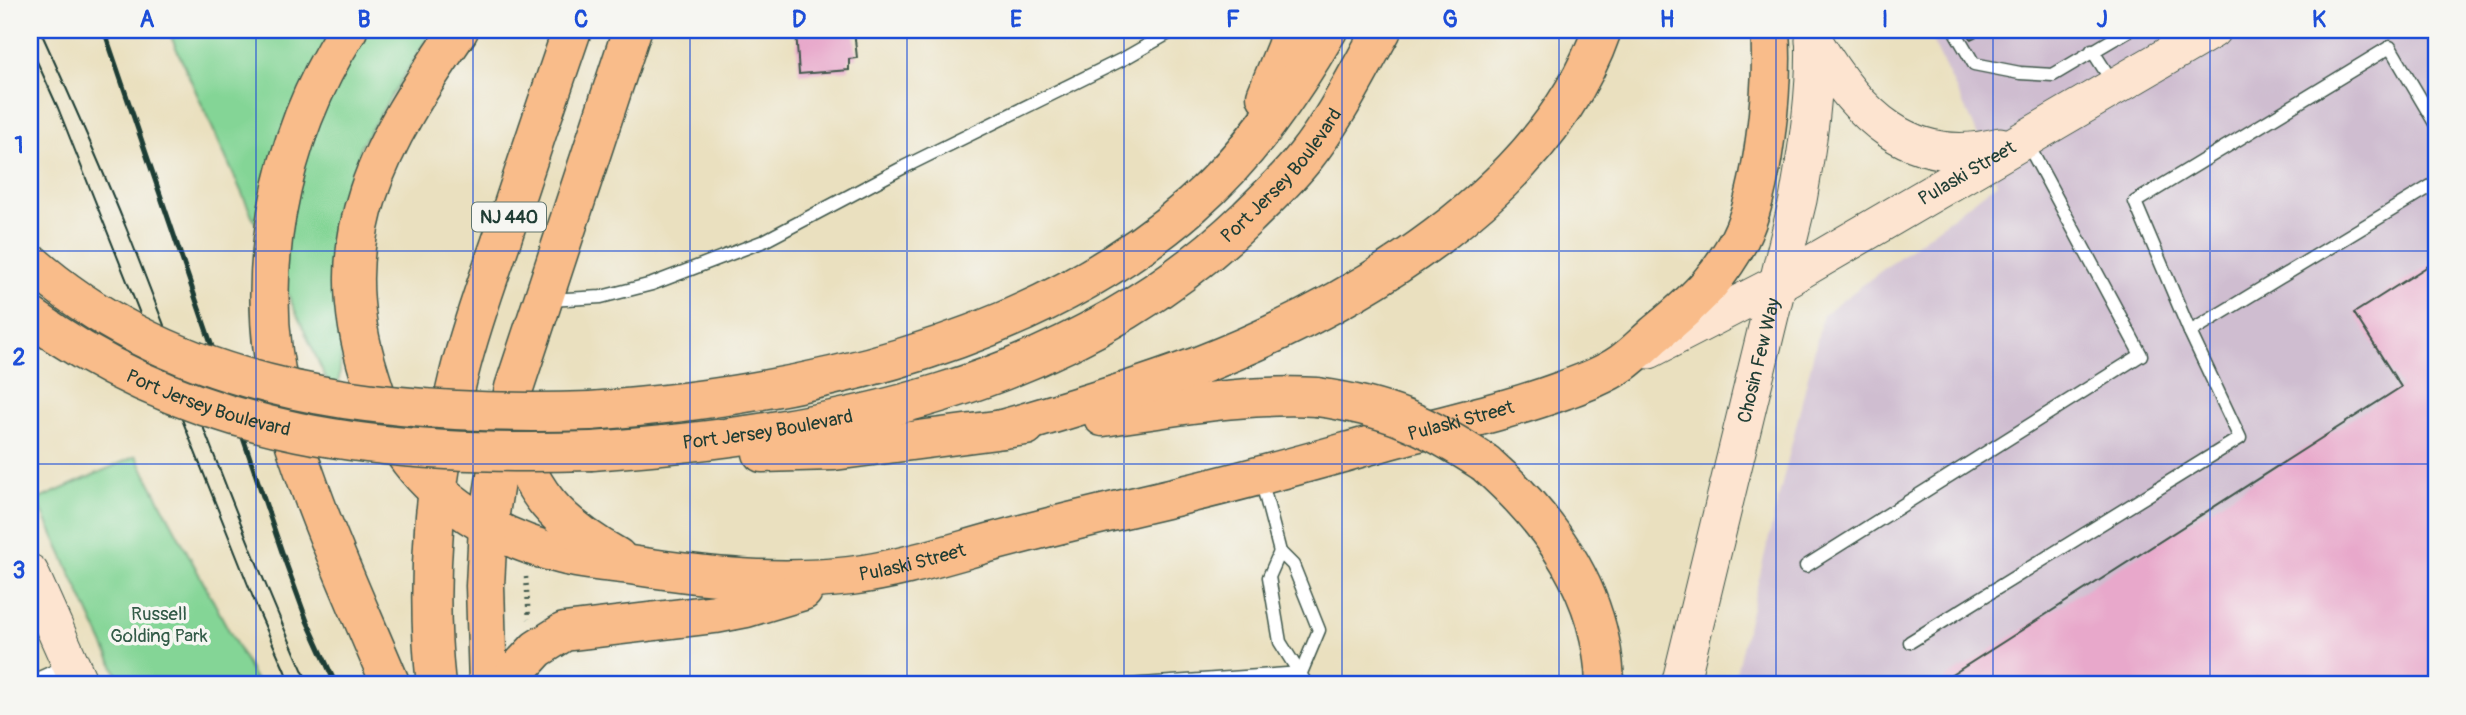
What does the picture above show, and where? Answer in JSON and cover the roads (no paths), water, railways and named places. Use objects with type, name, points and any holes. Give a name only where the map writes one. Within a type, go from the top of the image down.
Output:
[{"type":"highway","points":[[348,30],[319,82],[299,128],[284,176],[275,220],[270,313],[274,360],[283,405],[299,459],[391,685]]},
{"type":"highway","name":"Pulaski Street","points":[[459,30],[417,90],[397,125],[366,196],[357,236],[353,272],[360,343],[385,420],[415,467],[438,492],[488,526],[560,555],[686,574],[741,579],[798,580],[856,575],[1261,477],[1528,404],[1620,365]]},
{"type":"highway","name":"NJ 440","points":[[436,685],[432,608],[438,492],[452,406],[468,343],[572,30]]},
{"type":"highway","name":"NJ 440","points":[[488,685],[485,586],[488,526],[514,388],[632,30]]},
{"type":"highway","points":[[559,250],[659,30]]},
{"type":"highway","points":[[1226,172],[1273,82],[1290,30]]},
{"type":"highway","name":"Port Jersey Boulevard","points":[[30,262],[68,293],[103,316],[177,354],[258,382],[320,396],[400,407],[459,411],[590,411],[721,398],[849,371],[978,331],[1041,304],[1122,259],[1194,204],[1226,172],[1258,136],[1285,99],[1328,30]]},
{"type":"highway","name":"Port Jersey Boulevard","points":[[30,316],[82,351],[120,372],[192,403],[247,421],[383,446],[457,452],[592,451],[726,438],[858,416],[995,376],[1062,347],[1147,299],[1187,271],[1282,185],[1306,156],[1382,30]]},
{"type":"highway","points":[[1002,429],[1074,409],[1200,365],[1319,310],[1411,254],[1459,218],[1499,183],[1533,147],[1580,81],[1602,30]]},
{"type":"highway","points":[[1620,365],[1707,286],[1740,239],[1755,191],[1764,142],[1769,91],[1770,30]]},
{"type":"highway","points":[[370,377],[388,391],[427,405],[452,406],[476,402],[514,388]]},
{"type":"highway","name":"Pulaski Street","points":[[514,388],[517,434],[528,472],[537,489],[572,529],[631,564]]},
{"type":"highway","points":[[592,451],[834,451],[1252,397],[1282,395],[1353,402],[1423,425],[1485,463],[1538,514],[1558,541],[1576,575],[1599,640],[1605,685]]},
{"type":"highway","points":[[508,685],[524,661],[564,632],[746,608],[856,575]]},
{"type":"street","name":"Pulaski Street","points":[[1620,365],[1777,284],[2212,30]]},
{"type":"street","points":[[1814,35],[1832,71],[1866,112],[1908,142],[1934,150],[1958,152],[1984,150],[2025,139]]},
{"type":"street","name":"Chosin Few Way","points":[[1680,685],[1798,200],[1813,94],[1814,35]]},
{"type":"street","points":[[30,573],[75,674]]},
{"type":"lane","points":[[542,300],[601,297],[652,284],[764,241],[914,162],[1125,58],[1174,30]]},
{"type":"lane","points":[[1954,30],[1973,64],[2020,73],[2053,75],[2129,30]]},
{"type":"lane","points":[[1910,642],[2241,438],[2190,332],[2135,202],[2390,47],[2436,125]]},
{"type":"lane","points":[[2092,50],[2116,86]]},
{"type":"lane","points":[[1806,566],[2141,355],[2025,139]]},
{"type":"lane","points":[[2190,332],[2436,183]]},
{"type":"lane","points":[[1261,477],[1280,552],[1293,565],[1319,630],[1301,673]]},
{"type":"lane","points":[[1280,552],[1269,577],[1280,642],[1307,685]]},
{"type":"lane","points":[[1128,685],[1301,673]]},
{"type":"lane","points":[[30,682],[75,674]]},
{"type":"tram line","points":[[40,30],[117,205],[238,516],[309,685]]},
{"type":"tram line","points":[[30,46],[58,108],[258,610],[291,685]]},
{"type":"railway","points":[[104,30],[284,558],[307,621],[336,685]]},
{"type":"park label","name":"Russell Golding Park","points":[[159,625]]}]
